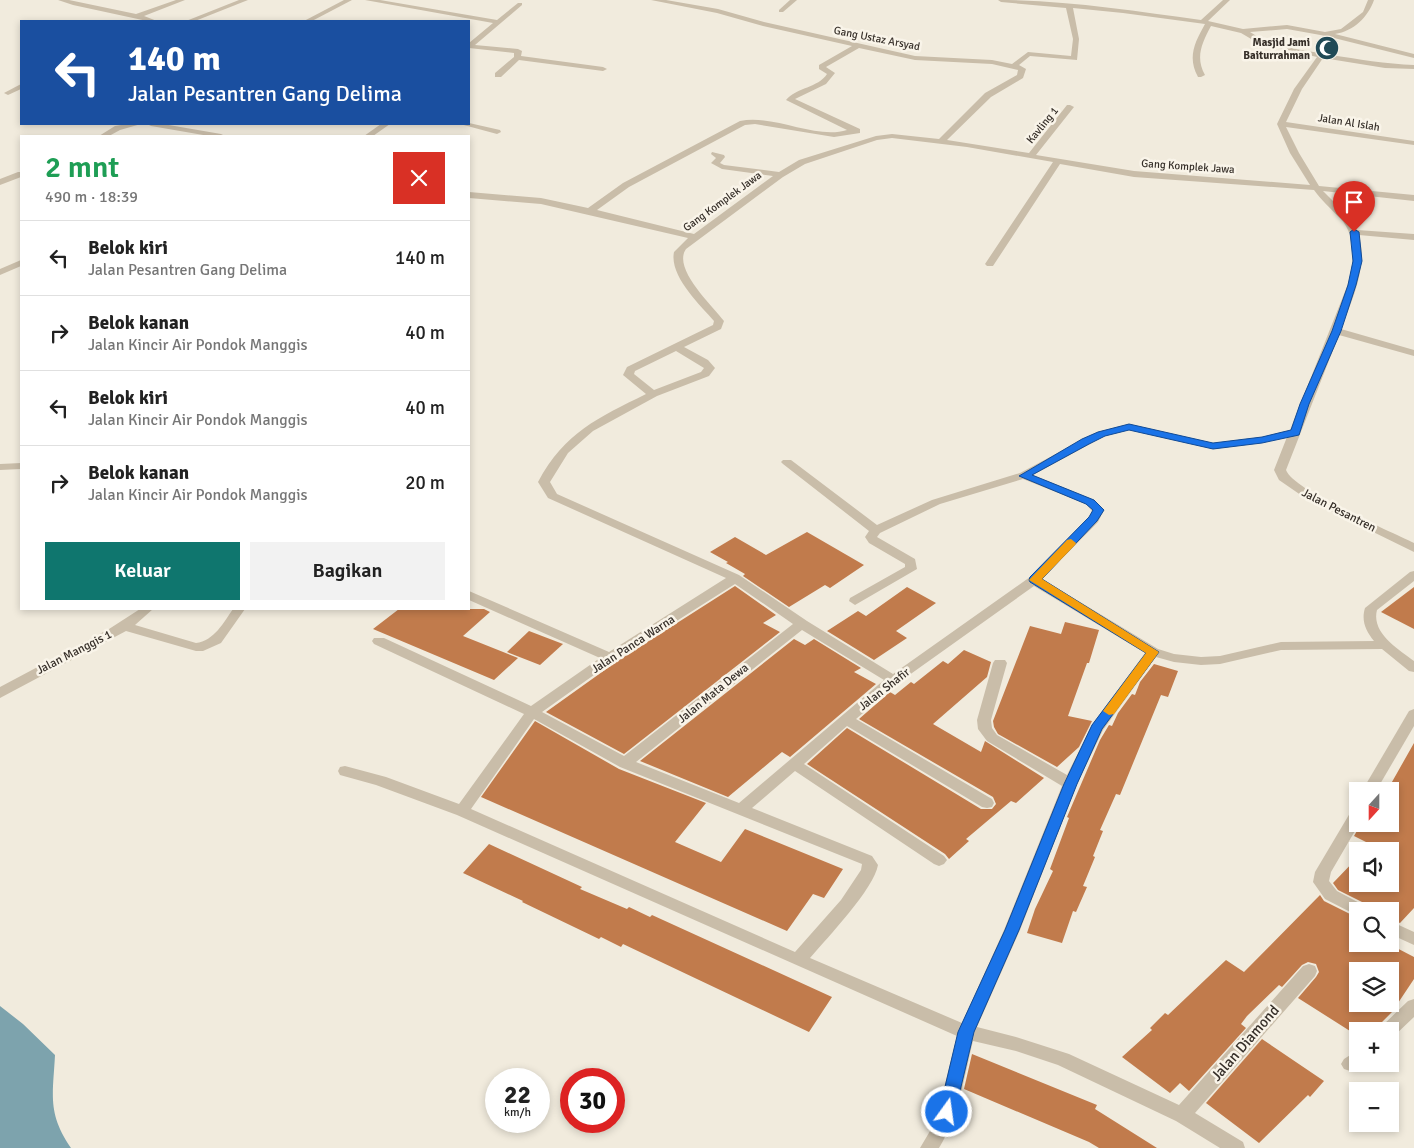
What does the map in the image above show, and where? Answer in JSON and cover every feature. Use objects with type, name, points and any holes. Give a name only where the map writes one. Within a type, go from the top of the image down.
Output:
[{"type":"street","points":[[61,0],[151,20]]},
{"type":"street","points":[[70,3],[78,0]]},
{"type":"street","points":[[138,16],[182,0]]},
{"type":"street","points":[[192,20],[245,0]]},
{"type":"street","points":[[309,20],[349,0]]},
{"type":"street","points":[[368,0],[500,22]]},
{"type":"street","name":"Gang Ustaz Arsyad","points":[[654,0],[718,11],[763,24],[915,58],[992,62],[1014,66]]},
{"type":"street","points":[[696,8],[705,0]]},
{"type":"street","points":[[781,11],[794,0]]},
{"type":"street","points":[[1001,0],[1123,11],[1206,23],[1243,31],[1286,27],[1325,34],[1414,56]]},
{"type":"street","points":[[1201,75],[1195,50],[1206,23],[1227,0]]},
{"type":"street","points":[[1325,34],[1343,31],[1366,13],[1371,0]]},
{"type":"street","points":[[470,45],[520,4]]},
{"type":"street","points":[[942,141],[988,95],[1020,76],[1022,69],[1014,66],[1028,54],[1074,58],[1076,39],[1069,7]]},
{"type":"street","points":[[1243,31],[1260,42],[1321,56],[1385,66],[1414,67]]},
{"type":"street","points":[[470,46],[517,50],[517,58],[498,75]]},
{"type":"street","points":[[857,46],[822,67],[832,73],[825,81],[797,94],[790,100],[854,130],[876,138]]},
{"type":"street","points":[[1321,56],[1298,89],[1281,124],[1305,170],[1328,203],[1345,218],[1354,232],[1414,237]]},
{"type":"street","points":[[517,58],[603,69]]},
{"type":"street","points":[[8,93],[20,87]]},
{"type":"street","name":"Kavling 1","points":[[1031,156],[1070,108]]},
{"type":"street","points":[[590,211],[626,185],[743,123],[755,122],[834,135],[854,130]]},
{"type":"street","name":"Jalan Al Islah","points":[[1281,124],[1414,144]]},
{"type":"street","points":[[105,135],[118,128],[132,125]]},
{"type":"street","points":[[157,125],[215,135]]},
{"type":"street","points":[[370,135],[384,125]]},
{"type":"street","points":[[468,125],[497,132]]},
{"type":"street","name":"Gang Komplek Jawa","points":[[653,394],[628,375],[630,368],[709,333],[717,327],[719,321],[681,272],[678,256],[680,250],[780,174],[810,158],[876,138],[892,136],[942,141],[1134,174],[1318,188],[1414,198]]},
{"type":"street","points":[[715,154],[721,157],[716,164],[722,167],[780,174]]},
{"type":"street","points":[[990,264],[1058,161]]},
{"type":"street","points":[[0,182],[20,174]]},
{"type":"street","points":[[470,195],[542,201],[695,237]]},
{"type":"street","name":"Jalan Pesantren","points":[[1354,232],[1357,261],[1352,285],[1336,331],[1304,404],[1280,470],[1283,478],[1312,498],[1414,548]]},
{"type":"street","points":[[0,272],[20,263]]},
{"type":"street","points":[[1336,331],[1414,353]]},
{"type":"street","points":[[677,348],[704,362],[710,368],[705,374],[653,394],[584,432],[560,453],[544,482],[552,496],[735,578],[802,624],[893,680]]},
{"type":"street","points":[[854,601],[911,569],[912,566],[912,562],[873,540],[871,537],[876,530],[936,502],[1024,476],[1101,434],[1129,427],[1213,446],[1262,440],[1295,432]]},
{"type":"street","points":[[786,462],[876,530]]},
{"type":"street","points":[[0,466],[20,466]]},
{"type":"street","name":"Jalan Shafir","points":[[741,809],[893,680],[1034,580],[1094,519],[1098,510],[1090,502],[1024,476]]},
{"type":"street","points":[[1414,575],[1371,608],[1368,615],[1369,623],[1385,645],[1414,668]]},
{"type":"street","name":"Jalan Panca Warna","points":[[462,811],[532,712],[610,657],[735,578]]},
{"type":"street","points":[[1034,580],[1153,652],[1174,658],[1201,661],[1220,660],[1281,646],[1385,645]]},
{"type":"street","points":[[470,595],[610,657]]},
{"type":"street","name":"Jalan Manggis 1","points":[[0,693],[20,680],[74,654],[124,626],[146,610]]},
{"type":"street","points":[[124,626],[196,647],[206,648],[213,644],[238,610]]},
{"type":"street","name":"Jalan Mata Dewa","points":[[625,763],[780,639],[802,624]]},
{"type":"street","points":[[379,641],[532,712],[625,763],[867,860],[870,865],[869,871],[847,904],[798,960]]},
{"type":"street","points":[[929,1148],[941,1129],[947,1112],[966,1032],[1012,930],[1070,784],[1097,728],[1153,652]]},
{"type":"street","points":[[1000,664],[984,720],[985,729],[992,738],[1070,784]]},
{"type":"street","points":[[1374,782],[1414,714]]},
{"type":"street","points":[[846,719],[987,803]]},
{"type":"street","points":[[794,764],[939,860]]},
{"type":"street","points":[[345,771],[381,781],[462,811],[798,960],[966,1032],[1016,1044],[1063,1059],[1182,1115],[1236,1148]]},
{"type":"street","points":[[1349,827],[1323,872],[1321,882],[1331,895],[1349,905]]},
{"type":"street","points":[[1399,932],[1414,939]]},
{"type":"street","name":"Jalan Diamond","points":[[1182,1115],[1309,971]]},
{"type":"street","points":[[1397,1022],[1414,1006]]},
{"type":"water","points":[[0,1006],[23,1024],[55,1055],[53,1103],[58,1124],[71,1148],[0,1148]]},
{"type":"building","points":[[807,532],[864,565],[830,588],[825,585],[789,607],[743,576],[745,574],[726,563],[728,562],[710,552],[735,537],[766,555]]},
{"type":"building","points":[[735,586],[776,615],[763,623],[780,632],[624,754],[546,712],[616,662]]},
{"type":"building","points":[[907,587],[936,603],[896,631],[907,638],[874,660],[827,631],[858,611],[866,616]]},
{"type":"building","points":[[1414,587],[1414,629],[1381,612]]},
{"type":"building","points":[[484,609],[490,612],[463,636],[518,658],[494,680],[373,629],[398,610]]},
{"type":"building","points":[[1065,622],[1099,630],[1089,663],[1087,663],[1068,716],[1092,721],[1079,747],[1057,767],[998,734],[993,721],[1030,626],[1061,634]]},
{"type":"building","points":[[529,631],[563,644],[540,665],[507,652]]},
{"type":"building","points":[[794,639],[805,645],[814,639],[861,668],[854,672],[876,684],[790,757],[782,752],[728,797],[640,761]]},
{"type":"building","points":[[964,650],[991,662],[987,677],[933,724],[981,752],[985,741],[1044,778],[1016,803],[1011,801],[966,839],[969,841],[949,859],[945,854],[807,764],[847,728],[981,809],[992,809],[996,804],[993,797],[859,719],[890,692],[895,695],[911,682],[914,684],[943,661],[948,664]]},
{"type":"building","points":[[1154,664],[1178,671],[1168,697],[1161,695],[1120,795],[1116,794],[1100,830],[1103,831],[1083,886],[1087,887],[1076,912],[1073,911],[1062,943],[1027,933],[1035,909],[1053,871],[1050,869],[1069,818],[1067,817],[1100,740],[1109,725],[1112,726],[1118,713],[1132,694],[1135,695],[1140,682]]},
{"type":"building","points":[[535,721],[619,769],[706,803],[675,842],[721,862],[745,829],[843,869],[824,898],[813,894],[787,931],[481,797]]},
{"type":"building","points":[[1414,743],[1414,908],[1400,923],[1399,902],[1362,902],[1338,890],[1333,883],[1349,866],[1349,892],[1399,892],[1399,842],[1366,842],[1354,836],[1356,832],[1399,832],[1399,782],[1392,782]]},
{"type":"building","points":[[489,844],[582,887],[580,889],[627,909],[629,907],[650,917],[652,915],[832,997],[809,1032],[623,944],[621,947],[601,937],[599,939],[463,873]]},
{"type":"building","points":[[1320,895],[1324,901],[1349,914],[1349,952],[1399,952],[1399,949],[1414,957],[1414,979],[1399,1002],[1399,962],[1349,962],[1349,1012],[1392,1012],[1382,1022],[1349,1022],[1349,1030],[1298,998],[1319,972],[1316,964],[1308,962],[1302,965],[1282,987],[1279,985],[1247,1016],[1241,1024],[1246,1028],[1189,1091],[1180,1083],[1170,1093],[1122,1057],[1152,1030],[1150,1028],[1165,1013],[1168,1015],[1226,960],[1244,972]]},
{"type":"building","points":[[1262,1039],[1324,1081],[1310,1097],[1308,1095],[1259,1143],[1206,1103]]},
{"type":"building","points":[[972,1054],[1097,1105],[1095,1109],[1157,1148],[1099,1148],[964,1089]]},
{"type":"slow traffic","points":[[1071,543],[1034,580],[1049,587],[1153,652],[1109,711]]},
{"type":"place","name":"Masjid Jami Baiturrahman","points":[[1327,48]]},
{"type":"route","points":[[947,1112],[966,1032],[1012,930],[1070,784],[1097,728],[1153,652],[1049,587],[1034,580],[1094,519],[1098,510],[1090,502],[1024,476],[1070,449],[1101,434],[1129,427],[1159,432],[1184,441],[1213,446],[1262,440],[1295,432],[1304,404],[1336,331],[1352,285],[1357,261],[1354,232]]}]
